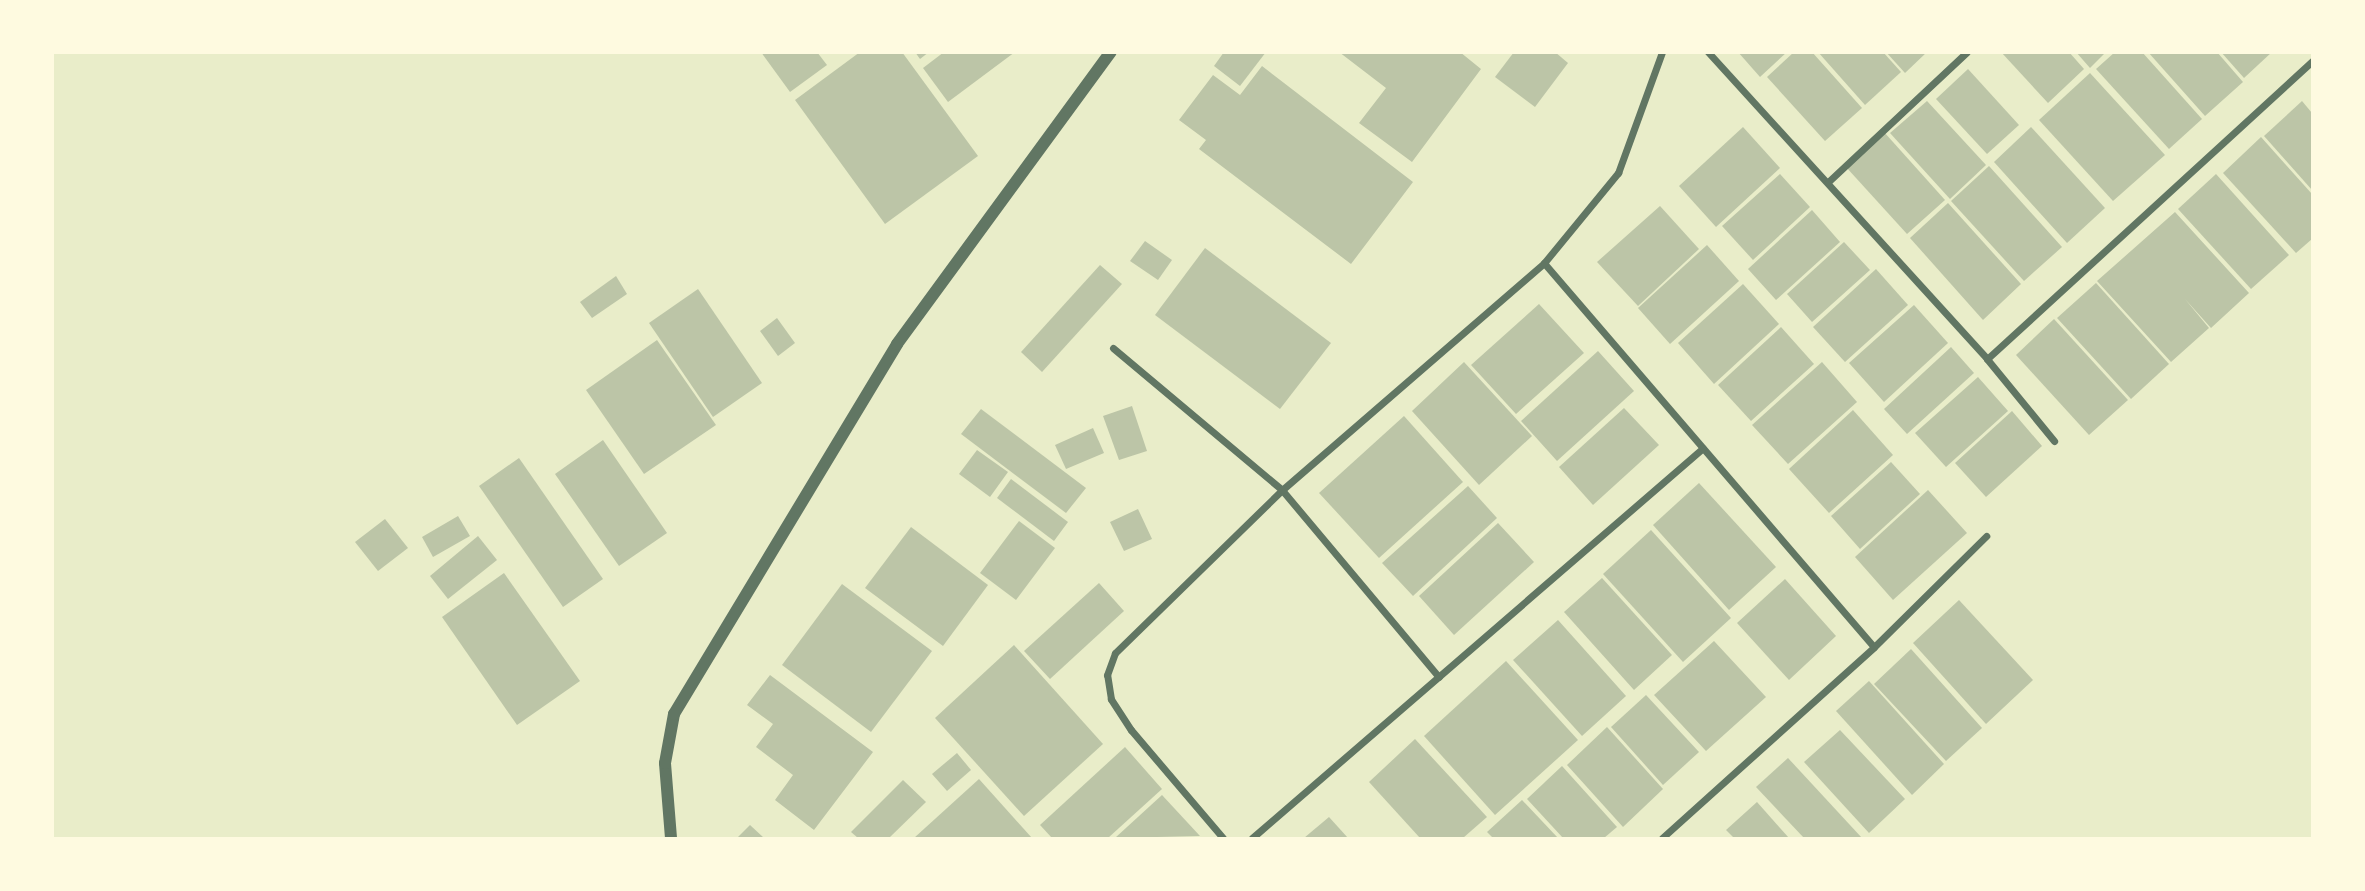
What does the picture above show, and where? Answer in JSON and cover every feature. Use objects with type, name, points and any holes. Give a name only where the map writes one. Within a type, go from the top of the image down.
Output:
[{"type":"street","points":[[671,838],[665,763],[674,714],[897,344],[1111,52]]},
{"type":"street","points":[[1223,838],[1131,730],[1111,699],[1107,675],[1115,653],[1282,490],[1544,263],[1618,173],[1662,52]]},
{"type":"street","points":[[1708,52],[1987,359],[2054,441]]},
{"type":"street","points":[[1828,182],[1967,52]]},
{"type":"street","points":[[1987,359],[2312,61]]},
{"type":"street","points":[[1544,263],[1874,647]]},
{"type":"street","points":[[1113,348],[1282,490],[1439,677]]},
{"type":"street","points":[[1252,838],[1703,448]]},
{"type":"street","points":[[1662,838],[1874,647],[1986,536]]},
{"type":"building","points":[[761,52],[817,52],[827,65],[790,92]]},
{"type":"building","points":[[860,52],[902,52],[978,156],[885,224],[795,100]]},
{"type":"building","points":[[915,52],[929,52],[920,59]]},
{"type":"building","points":[[944,52],[1015,52],[948,102],[923,68]]},
{"type":"building","points":[[1224,52],[1266,52],[1240,86],[1214,66]]},
{"type":"building","points":[[1339,52],[1460,52],[1481,69],[1412,162],[1359,123],[1386,88]]},
{"type":"building","points":[[1514,52],[1555,52],[1568,63],[1535,107],[1495,77]]},
{"type":"building","points":[[1738,52],[1787,52],[1760,77]]},
{"type":"building","points":[[1794,52],[1812,52],[1862,108],[1825,141],[1767,77]]},
{"type":"building","points":[[1818,52],[1883,52],[1901,72],[1865,105]]},
{"type":"building","points":[[1886,52],[1927,52],[1905,73]]},
{"type":"building","points":[[2001,52],[2069,52],[2084,69],[2048,103]]},
{"type":"building","points":[[2076,52],[2106,52],[2090,68]]},
{"type":"building","points":[[2115,52],[2142,52],[2202,119],[2169,149],[2096,69]]},
{"type":"building","points":[[2148,52],[2217,52],[2243,82],[2205,116]]},
{"type":"building","points":[[2221,52],[2272,52],[2244,78]]},
{"type":"building","points":[[1262,66],[1413,182],[1351,264],[1199,149],[1206,140],[1179,120],[1213,75],[1240,95]]},
{"type":"building","points":[[1968,69],[2019,125],[1987,154],[1936,99]]},
{"type":"building","points":[[2090,73],[2165,155],[2113,201],[2039,120]]},
{"type":"building","points":[[1927,101],[1986,165],[1950,199],[1890,133]]},
{"type":"building","points":[[2302,101],[2312,113],[2312,190],[2264,136]]},
{"type":"building","points":[[1743,127],[1780,168],[1716,227],[1679,186]]},
{"type":"building","points":[[2031,127],[2105,208],[2067,243],[1994,162]]},
{"type":"building","points":[[1884,132],[1945,200],[1907,234],[1846,167]]},
{"type":"building","points":[[2261,137],[2312,194],[2312,239],[2296,253],[2223,173]]},
{"type":"building","points":[[1989,166],[2062,247],[2024,281],[1951,201]]},
{"type":"building","points":[[1780,174],[1810,207],[1753,260],[1722,226]]},
{"type":"building","points":[[2216,174],[2289,255],[2251,289],[2178,209]]},
{"type":"building","points":[[1948,203],[2021,284],[1983,320],[1910,238]]},
{"type":"building","points":[[1660,206],[1699,249],[1638,306],[1597,262]]},
{"type":"building","points":[[1812,210],[1840,242],[1776,300],[1748,269]]},
{"type":"building","points":[[2175,212],[2249,293],[2211,328],[2185,299],[2209,328],[2171,362],[2097,281]]},
{"type":"building","points":[[1145,241],[1172,260],[1158,280],[1130,261]]},
{"type":"building","points":[[1844,242],[1870,270],[1812,322],[1787,294]]},
{"type":"building","points":[[1707,245],[1739,281],[1670,344],[1638,308]]},
{"type":"building","points":[[1205,248],[1331,343],[1280,409],[1155,315]]},
{"type":"building","points":[[1100,265],[1122,284],[1042,372],[1021,352]]},
{"type":"building","points":[[1876,269],[1908,305],[1845,362],[1813,327]]},
{"type":"building","points":[[616,276],[627,294],[592,318],[580,302]]},
{"type":"building","points":[[2096,283],[2169,364],[2131,399],[2057,318]]},
{"type":"building","points":[[1743,284],[1779,324],[1714,384],[1678,343]]},
{"type":"building","points":[[698,289],[762,383],[713,417],[649,323]]},
{"type":"building","points":[[1539,304],[1584,353],[1516,414],[1471,365]]},
{"type":"building","points":[[1914,305],[1948,343],[1884,402],[1849,363]]},
{"type":"building","points":[[777,318],[795,343],[778,356],[760,331]]},
{"type":"building","points":[[2054,319],[2128,400],[2089,435],[2016,355]]},
{"type":"building","points":[[1781,327],[1814,364],[1751,421],[1718,385]]},
{"type":"building","points":[[657,340],[716,425],[644,474],[586,390]]},
{"type":"building","points":[[1951,347],[1974,373],[1907,434],[1884,409]]},
{"type":"building","points":[[1598,351],[1634,391],[1557,461],[1521,421]]},
{"type":"building","points":[[1464,362],[1532,436],[1479,485],[1412,411]]},
{"type":"building","points":[[1822,362],[1857,402],[1788,464],[1752,425]]},
{"type":"building","points":[[1978,377],[2008,411],[1946,467],[1915,433]]},
{"type":"building","points":[[1132,406],[1147,451],[1119,460],[1103,416]]},
{"type":"building","points":[[1624,408],[1659,445],[1593,505],[1559,467]]},
{"type":"building","points":[[981,409],[1086,488],[1066,513],[961,434]]},
{"type":"building","points":[[1853,410],[1893,455],[1829,513],[1789,469]]},
{"type":"building","points":[[2012,411],[2042,446],[1986,497],[1955,463]]},
{"type":"building","points":[[1404,416],[1463,482],[1379,558],[1319,493]]},
{"type":"building","points":[[1093,428],[1104,453],[1066,469],[1055,445]]},
{"type":"building","points":[[603,440],[667,533],[619,566],[555,474]]},
{"type":"building","points":[[977,450],[1008,472],[990,497],[959,474]]},
{"type":"building","points":[[519,458],[603,579],[563,607],[479,486]]},
{"type":"building","points":[[1891,462],[1920,494],[1860,549],[1831,516]]},
{"type":"building","points":[[1011,479],[1068,522],[1054,541],[997,498]]},
{"type":"building","points":[[1699,483],[1776,567],[1729,610],[1653,525]]},
{"type":"building","points":[[1468,486],[1497,518],[1413,596],[1382,563]]},
{"type":"building","points":[[1928,490],[1967,533],[1893,600],[1855,557]]},
{"type":"building","points":[[1138,509],[1152,539],[1124,551],[1110,522]]},
{"type":"building","points":[[458,516],[470,536],[433,557],[422,537]]},
{"type":"building","points":[[385,519],[408,548],[378,571],[355,542]]},
{"type":"building","points":[[1019,521],[1055,548],[1016,600],[980,573]]},
{"type":"building","points":[[1498,523],[1534,562],[1454,635],[1419,596]]},
{"type":"building","points":[[911,527],[988,585],[943,646],[865,588]]},
{"type":"building","points":[[1651,530],[1731,618],[1683,662],[1603,574]]},
{"type":"building","points":[[478,536],[497,560],[448,599],[430,576]]},
{"type":"building","points":[[504,573],[580,681],[517,725],[442,617]]},
{"type":"building","points":[[1602,578],[1672,655],[1634,690],[1564,612]]},
{"type":"building","points":[[1785,579],[1836,636],[1789,680],[1737,623]]},
{"type":"building","points":[[1099,583],[1124,611],[1050,679],[1024,651]]},
{"type":"building","points":[[842,584],[932,651],[871,732],[782,665]]},
{"type":"building","points":[[1959,600],[2033,680],[1986,724],[1913,643]]},
{"type":"building","points":[[1558,620],[1626,696],[1582,736],[1513,660]]},
{"type":"building","points":[[1714,641],[1766,697],[1706,751],[1654,695]]},
{"type":"building","points":[[1014,645],[1103,744],[1024,816],[935,718]]},
{"type":"building","points":[[1911,649],[1982,728],[1946,761],[1874,684]]},
{"type":"building","points":[[1506,661],[1578,740],[1495,815],[1424,736]]},
{"type":"building","points":[[770,675],[873,752],[814,830],[775,800],[793,775],[756,747],[773,724],[747,705]]},
{"type":"building","points":[[1869,681],[1944,764],[1912,795],[1836,711]]},
{"type":"building","points":[[1646,695],[1699,752],[1663,785],[1611,727]]},
{"type":"building","points":[[1607,727],[1663,789],[1623,827],[1567,765]]},
{"type":"building","points":[[1840,730],[1905,799],[1869,833],[1804,762]]},
{"type":"building","points":[[1415,739],[1487,817],[1463,838],[1420,838],[1369,782]]},
{"type":"building","points":[[1125,747],[1162,789],[1108,838],[1052,838],[1040,825]]},
{"type":"building","points":[[957,753],[971,770],[947,791],[932,774]]},
{"type":"building","points":[[1788,758],[1862,838],[1804,838],[1756,787]]},
{"type":"building","points":[[1562,766],[1617,827],[1604,838],[1563,838],[1527,799]]},
{"type":"building","points":[[979,779],[1032,838],[914,838]]},
{"type":"building","points":[[903,780],[926,802],[889,838],[858,838],[851,832]]},
{"type":"building","points":[[1162,795],[1200,836],[1115,838]]},
{"type":"building","points":[[1522,800],[1558,838],[1493,838],[1487,832]]},
{"type":"building","points":[[1757,802],[1789,838],[1734,838],[1726,830]]},
{"type":"building","points":[[1329,817],[1348,838],[1304,838]]},
{"type":"building","points":[[750,825],[764,838],[737,838]]}]
